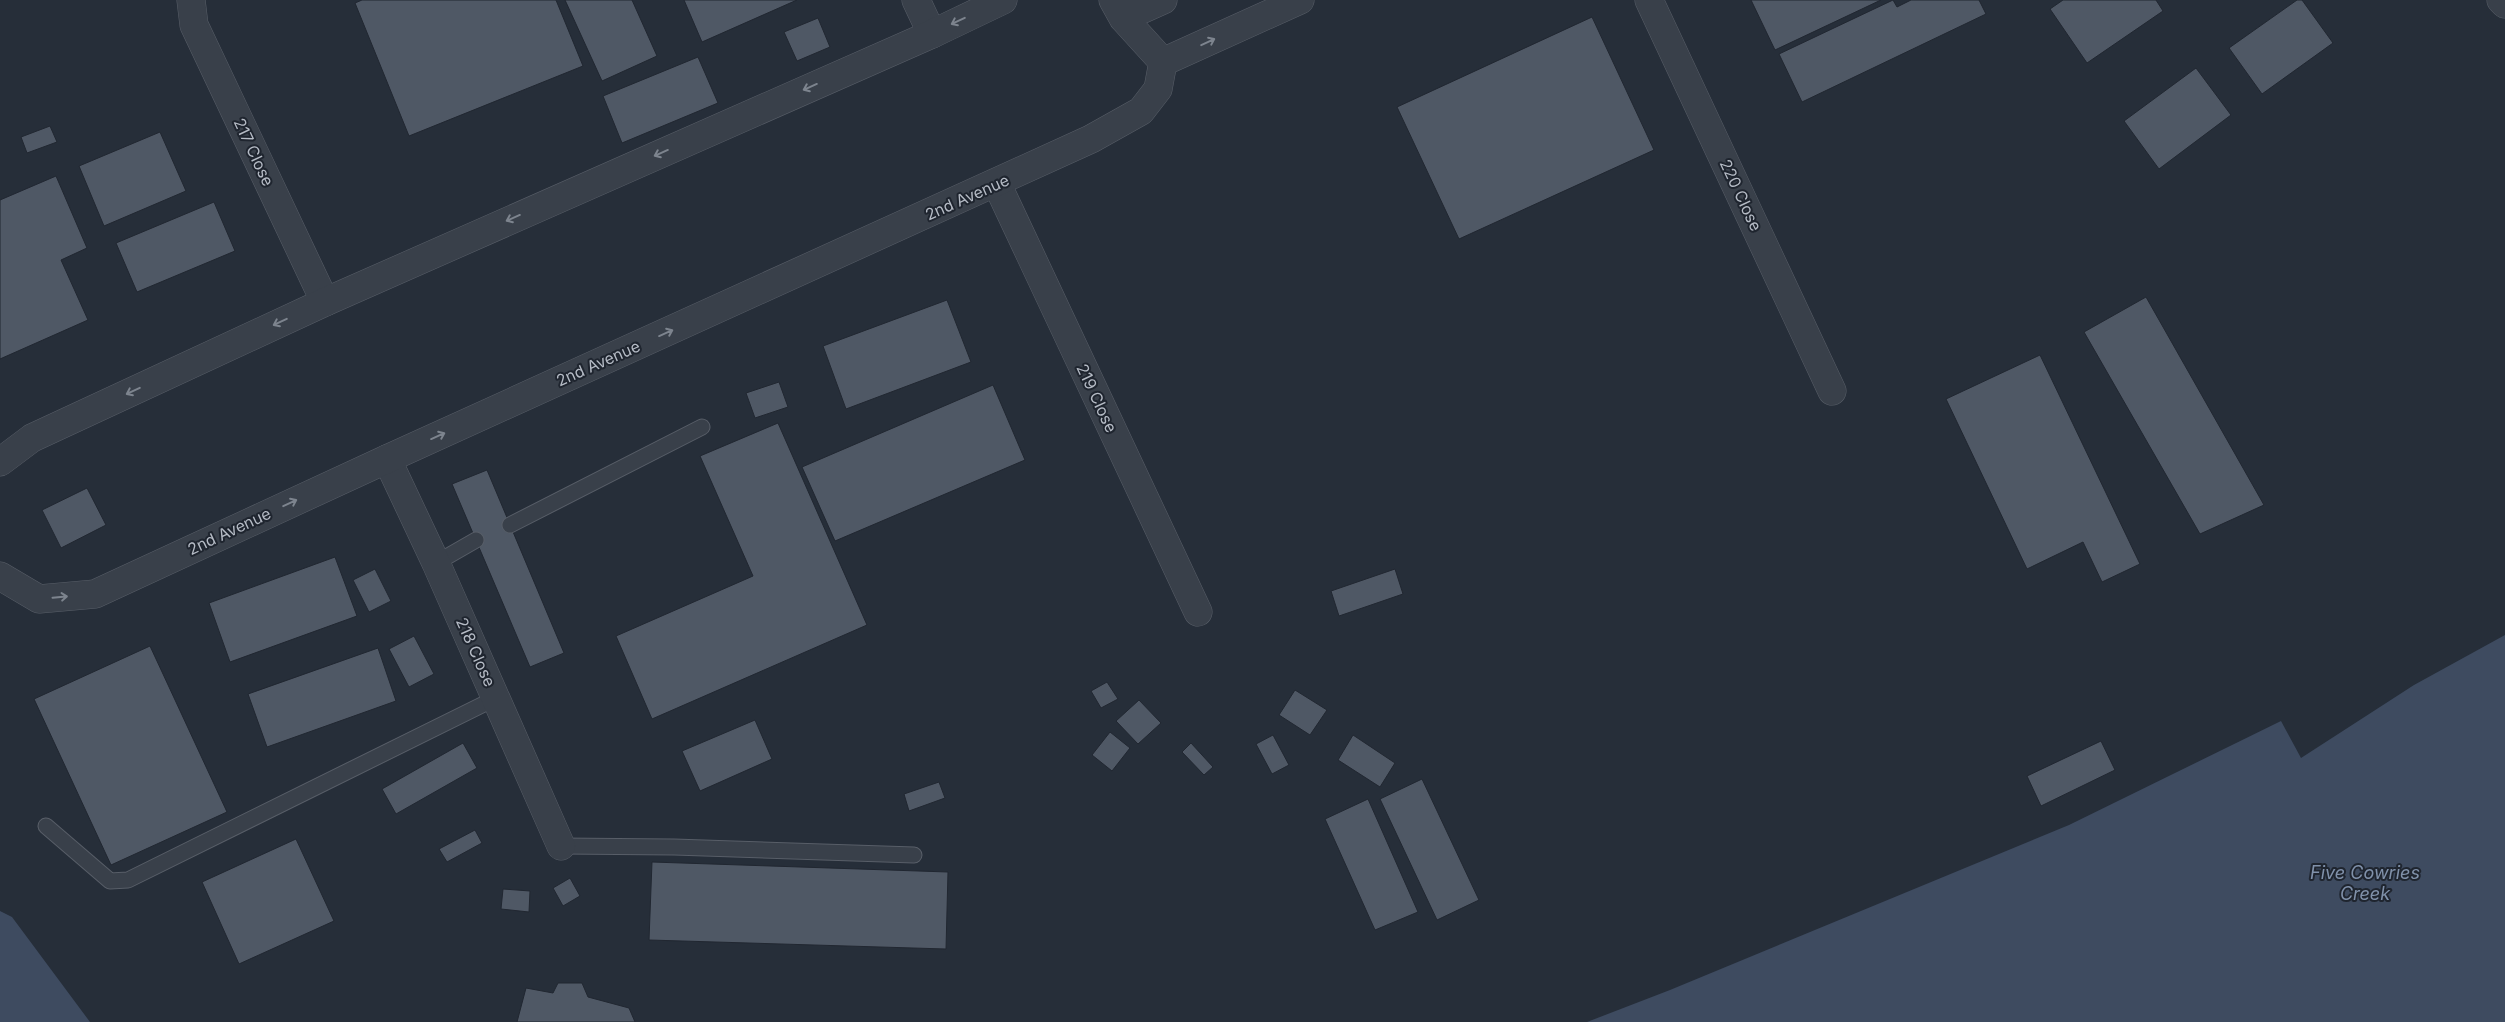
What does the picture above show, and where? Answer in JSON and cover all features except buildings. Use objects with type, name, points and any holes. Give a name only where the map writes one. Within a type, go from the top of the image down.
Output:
[{"type":"street","name":"217 Close","points":[[190,0],[194,25],[325,302]]},
{"type":"street","points":[[916,0],[932,34]]},
{"type":"street","points":[[0,462],[32,438],[325,302],[932,34],[1002,0]]},
{"type":"street","points":[[1163,0],[1118,9],[1163,62],[1300,0]]},
{"type":"street","name":"220 Close","points":[[1649,0],[1832,391]]},
{"type":"street","points":[[2501,0],[2505,4]]},
{"type":"street","name":"2nd Avenue","points":[[0,576],[39,599],[94,594],[387,458],[996,184],[1091,139],[1141,110],[1158,89],[1163,62]]},
{"type":"street","name":"219 Close","points":[[996,184],[1198,612]]},
{"type":"street","name":"218 Close","points":[[387,458],[436,563],[561,846]]},
{"type":"lane","points":[[510,524],[702,427]]},
{"type":"lane","points":[[436,563],[476,540]]},
{"type":"lane","points":[[46,826],[110,881],[128,880],[496,698]]},
{"type":"lane","points":[[561,846],[674,847],[914,855]]},
{"type":"water","name":"Five Cowries Creek","points":[[2505,635],[2505,1022],[1587,1022],[1670,990],[2069,825],[2281,721],[2301,758],[2414,685]]},
{"type":"water","points":[[0,911],[12,917],[90,1022],[0,1022]]}]
